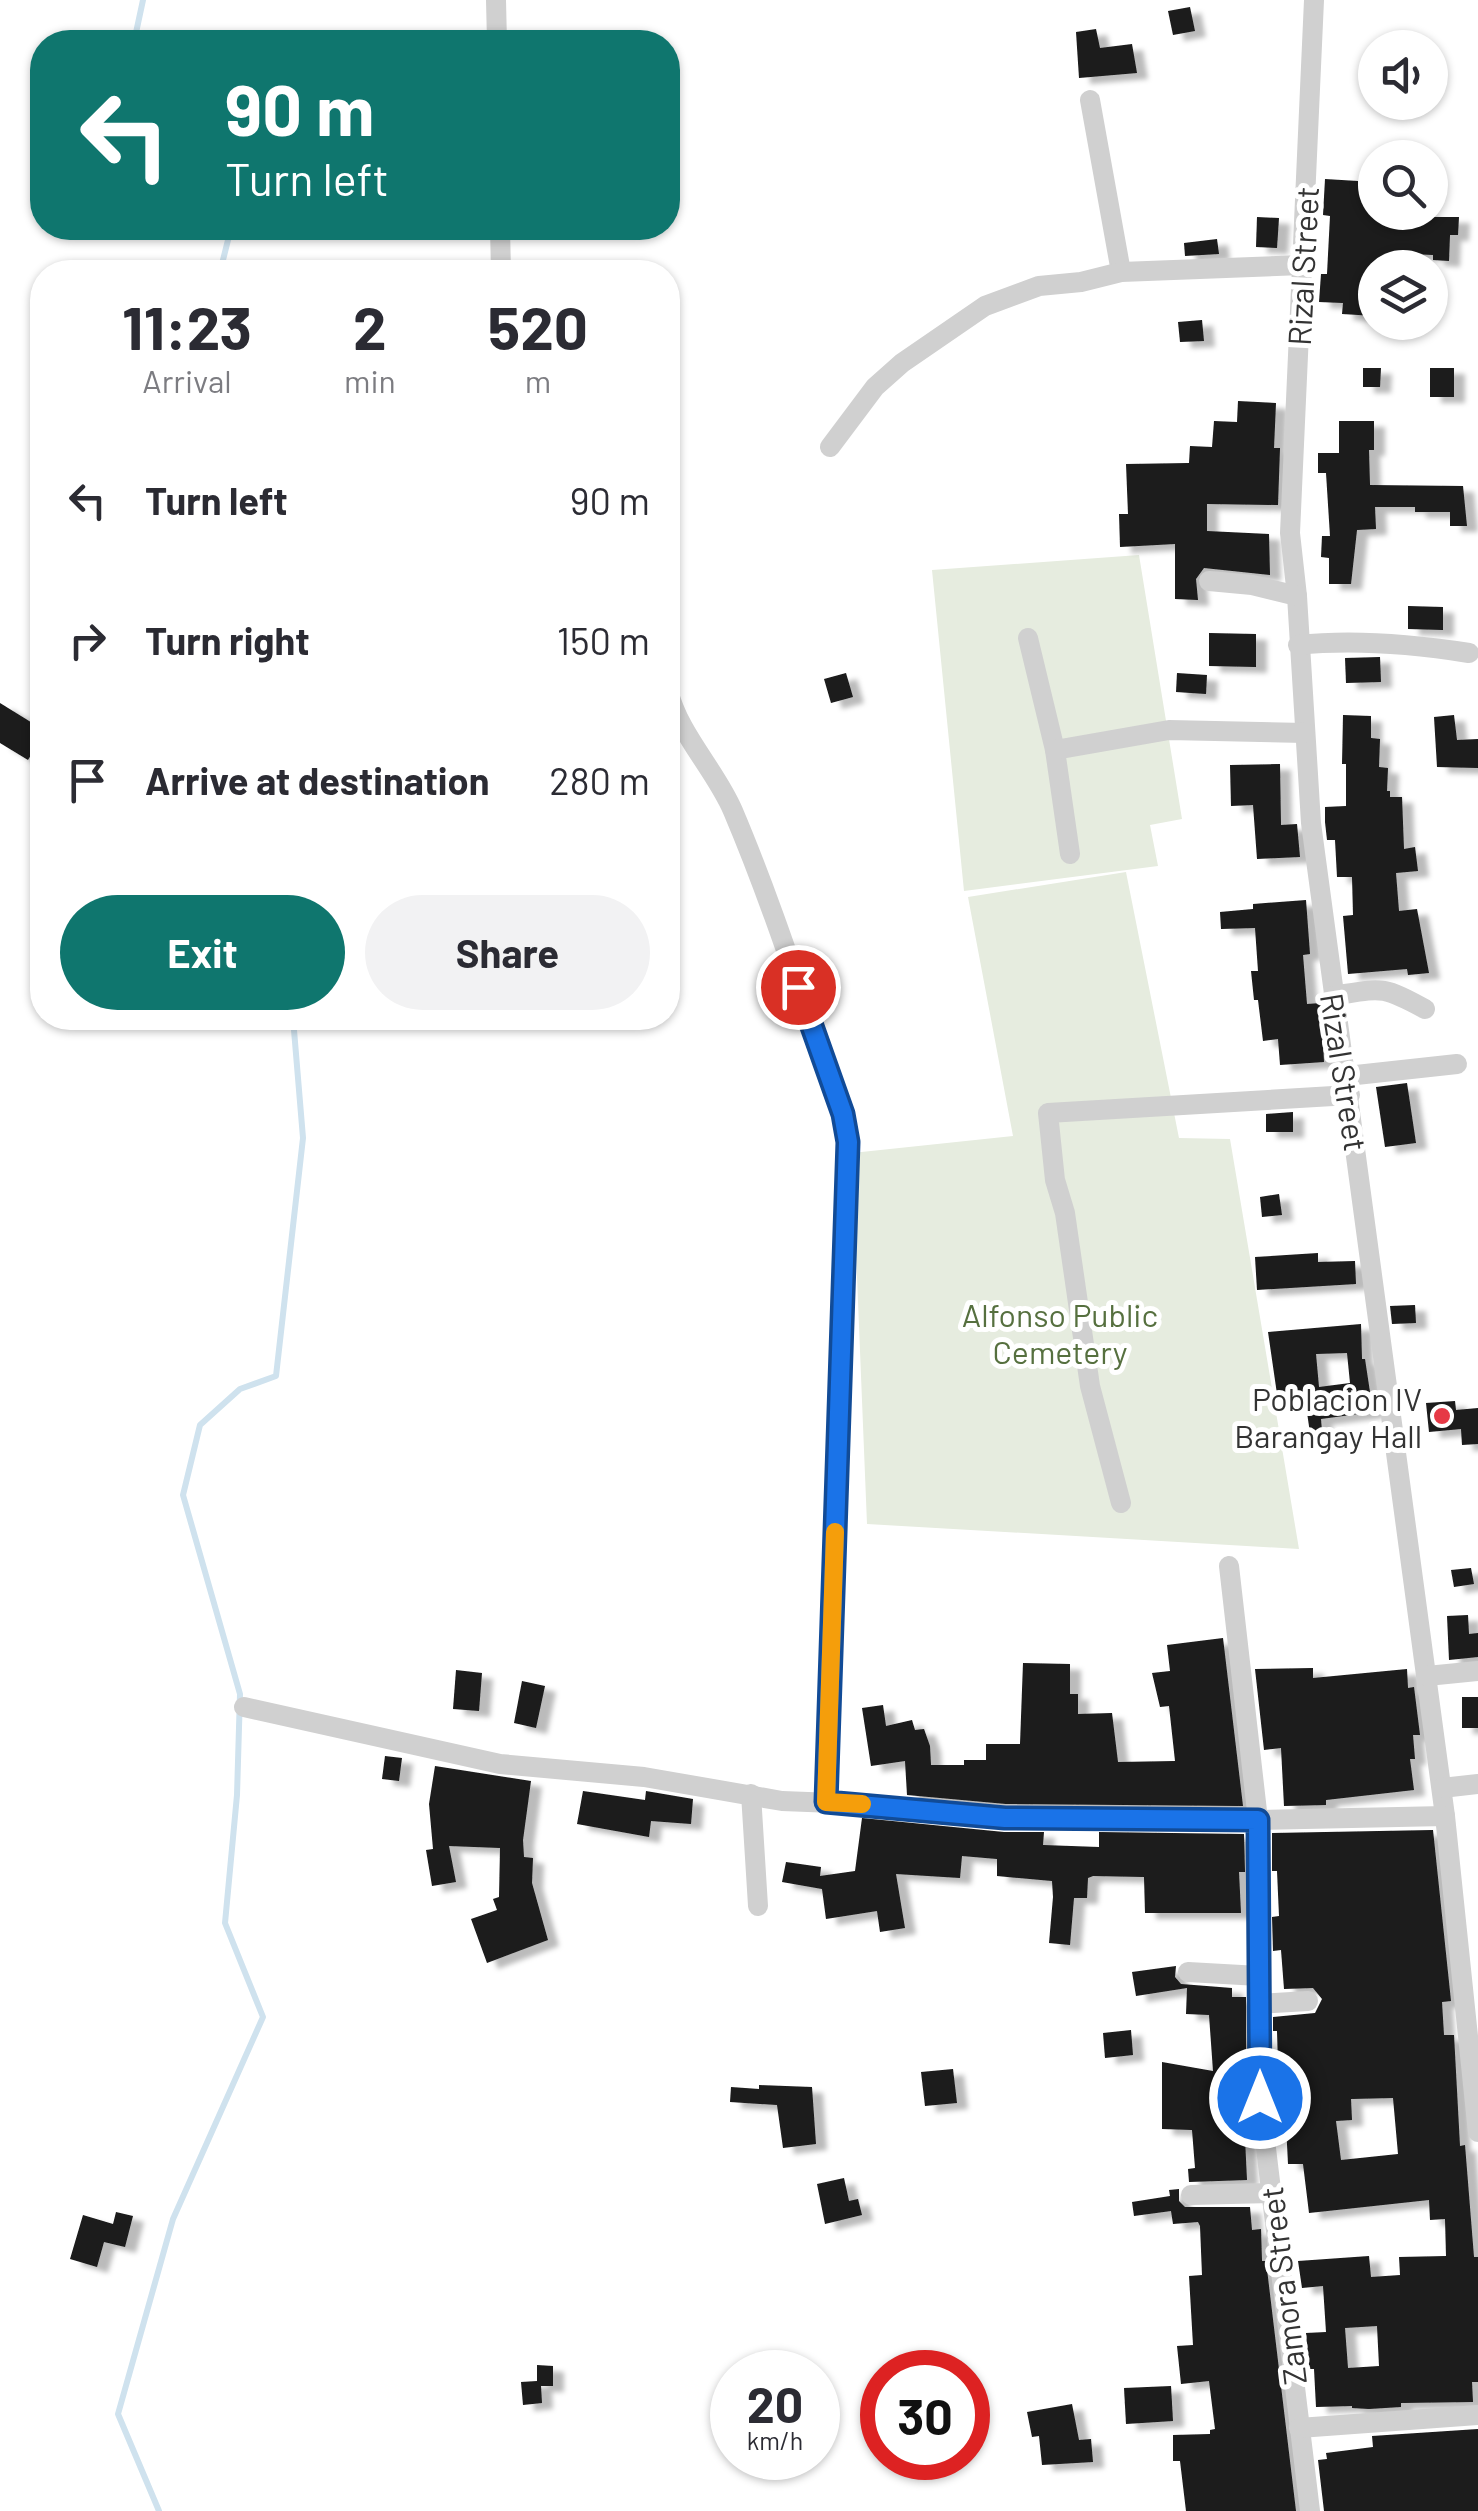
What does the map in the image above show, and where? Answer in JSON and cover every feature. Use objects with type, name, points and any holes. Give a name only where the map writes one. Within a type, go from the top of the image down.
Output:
[{"type":"street","points":[[496,0],[497,30]]},
{"type":"street","name":"Rizal Street","points":[[1314,4],[1290,533],[1311,823],[1446,1816],[1478,2132]]},
{"type":"street","points":[[1090,100],[1121,272]]},
{"type":"street","points":[[830,447],[876,387],[902,363],[985,306],[1039,286],[1121,272],[1302,265]]},
{"type":"street","points":[[1209,581],[1252,585],[1297,596]]},
{"type":"street","points":[[1028,638],[1055,750],[1070,854]]},
{"type":"street","points":[[1298,646],[1348,640],[1469,653]]},
{"type":"street","points":[[680,719],[731,808],[843,1114],[848,1142],[826,1802]]},
{"type":"street","points":[[1055,750],[1169,730],[1305,732]]},
{"type":"street","points":[[1332,996],[1378,988],[1426,1009]]},
{"type":"street","points":[[1120,1503],[1090,1386],[1065,1214],[1055,1180],[1048,1113],[1349,1085],[1457,1064]]},
{"type":"street","name":"Zamora Street","points":[[1228,1566],[1258,1820],[1260,2098],[1310,2511]]},
{"type":"street","points":[[1427,1676],[1478,1671]]},
{"type":"street","points":[[244,1707],[500,1764],[644,1777],[782,1801],[1005,1818],[1258,1820],[1446,1816]]},
{"type":"street","points":[[1442,1788],[1478,1784]]},
{"type":"street","points":[[751,1794],[758,1906]]},
{"type":"street","points":[[1188,1972],[1259,1976]]},
{"type":"street","points":[[1259,2004],[1308,2001]]},
{"type":"street","points":[[1191,2195],[1271,2193]]},
{"type":"street","points":[[1299,2428],[1478,2415]]},
{"type":"green space","points":[[1139,555],[1182,819],[1150,825],[1158,866],[964,891],[932,570]]},
{"type":"green space","name":"Alfonso Public Cemetery","points":[[1126,872],[1179,1138],[1230,1139],[1299,1549],[867,1524],[852,1153],[1013,1136],[968,897]]},
{"type":"building","points":[[1190,7],[1195,31],[1173,35],[1168,11]]},
{"type":"building","points":[[1096,29],[1100,48],[1132,44],[1137,73],[1079,78],[1076,32]]},
{"type":"building","points":[[1325,179],[1358,181],[1358,230],[1448,230],[1448,217],[1459,217],[1458,235],[1450,235],[1449,261],[1448,250],[1358,250],[1358,315],[1342,314],[1343,303],[1319,302],[1321,274],[1327,274],[1330,216],[1323,215]]},
{"type":"building","points":[[1257,217],[1279,218],[1277,248],[1256,247]]},
{"type":"building","points":[[1217,239],[1219,254],[1185,256],[1184,243]]},
{"type":"building","points":[[1202,320],[1204,341],[1180,342],[1178,322]]},
{"type":"building","points":[[1363,368],[1381,368],[1380,387],[1363,387]]},
{"type":"building","points":[[1430,368],[1454,368],[1454,397],[1430,397]]},
{"type":"building","points":[[1238,401],[1276,403],[1274,448],[1280,448],[1278,505],[1207,504],[1207,531],[1269,534],[1270,575],[1204,568],[1196,579],[1198,600],[1175,599],[1175,544],[1120,547],[1119,514],[1128,514],[1126,464],[1189,463],[1190,446],[1212,447],[1214,421],[1237,422]]},
{"type":"building","points":[[1339,421],[1374,421],[1374,450],[1369,450],[1370,485],[1463,486],[1467,526],[1450,526],[1450,512],[1375,507],[1376,529],[1357,530],[1351,584],[1329,584],[1329,558],[1321,557],[1322,536],[1330,536],[1326,473],[1318,473],[1318,453],[1339,453]]},
{"type":"building","points":[[1408,606],[1443,607],[1443,630],[1408,629]]},
{"type":"building","points":[[1209,633],[1256,634],[1256,667],[1209,666]]},
{"type":"building","points":[[1380,657],[1381,682],[1346,683],[1345,658]]},
{"type":"building","points":[[846,673],[853,697],[831,703],[824,679]]},
{"type":"building","points":[[1177,673],[1207,675],[1206,694],[1176,692]]},
{"type":"building","points":[[0,703],[30,722],[30,757],[28,760],[0,743]]},
{"type":"building","points":[[1343,715],[1371,716],[1371,738],[1380,739],[1379,767],[1388,768],[1387,791],[1390,797],[1402,797],[1404,849],[1415,847],[1418,871],[1396,873],[1399,911],[1417,909],[1429,973],[1408,975],[1407,969],[1348,974],[1343,916],[1353,915],[1352,877],[1337,877],[1335,840],[1327,840],[1325,822],[1325,807],[1346,806]]},
{"type":"building","points":[[1454,715],[1457,740],[1478,739],[1478,768],[1437,767],[1434,717]]},
{"type":"building","points":[[1280,764],[1281,825],[1297,824],[1300,857],[1257,859],[1253,805],[1231,806],[1230,765]]},
{"type":"building","points":[[1306,900],[1310,954],[1303,955],[1307,1004],[1321,1003],[1324,1062],[1280,1065],[1278,1039],[1263,1041],[1258,1000],[1254,1000],[1251,971],[1258,971],[1255,928],[1221,929],[1220,912],[1253,909],[1253,904]]},
{"type":"building","points":[[1407,1083],[1416,1143],[1385,1147],[1376,1087]]},
{"type":"building","points":[[1293,1112],[1293,1132],[1266,1132],[1266,1114]]},
{"type":"building","points":[[1279,1194],[1282,1215],[1262,1217],[1260,1197]]},
{"type":"building","points":[[1318,1253],[1318,1262],[1355,1261],[1356,1284],[1257,1290],[1255,1257]]},
{"type":"building","points":[[1415,1305],[1416,1323],[1392,1324],[1390,1306]]},
{"type":"building","points":[[1361,1324],[1362,1359],[1373,1412],[1321,1419],[1322,1431],[1310,1433],[1304,1392],[1277,1394],[1268,1332]],"holes":[[[1347,1353],[1350,1383],[1319,1387],[1316,1354]]]},
{"type":"building","points":[[1455,1401],[1456,1410],[1478,1408],[1478,1444],[1462,1445],[1461,1429],[1429,1432],[1426,1403]]},
{"type":"building","points":[[1471,1568],[1474,1584],[1454,1587],[1451,1570]]},
{"type":"building","points":[[1468,1615],[1469,1634],[1478,1633],[1478,1657],[1449,1660],[1447,1616]]},
{"type":"building","points":[[1223,1638],[1243,1806],[1006,1804],[907,1795],[905,1761],[871,1766],[862,1708],[883,1705],[886,1726],[912,1720],[915,1730],[924,1729],[931,1765],[986,1760],[986,1744],[1020,1744],[1023,1663],[1070,1664],[1070,1694],[1078,1694],[1078,1714],[1112,1713],[1118,1762],[1175,1761],[1169,1706],[1160,1707],[1152,1673],[1170,1671],[1167,1645]]},
{"type":"building","points":[[1313,1668],[1313,1678],[1407,1669],[1408,1688],[1414,1687],[1420,1735],[1413,1735],[1415,1759],[1410,1759],[1414,1790],[1326,1800],[1326,1805],[1284,1806],[1281,1748],[1264,1750],[1255,1669]]},
{"type":"building","points":[[456,1670],[482,1673],[479,1711],[453,1709]]},
{"type":"building","points":[[522,1681],[545,1686],[536,1728],[514,1723]]},
{"type":"building","points":[[1462,1697],[1478,1697],[1478,1728],[1462,1728]]},
{"type":"building","points":[[385,1756],[402,1758],[399,1781],[382,1779]]},
{"type":"building","points":[[435,1766],[531,1781],[524,1857],[533,1858],[532,1883],[548,1940],[487,1963],[471,1919],[497,1910],[493,1899],[499,1897],[500,1848],[449,1846],[456,1882],[432,1886],[426,1850],[433,1849],[429,1804]]},
{"type":"building","points":[[583,1791],[645,1800],[646,1791],[693,1799],[691,1824],[651,1821],[649,1837],[577,1824]]},
{"type":"building","points":[[862,1818],[1004,1832],[1044,1832],[1043,1845],[1099,1847],[1099,1832],[1244,1834],[1245,1872],[1239,1872],[1241,1913],[1145,1913],[1144,1877],[1093,1876],[1088,1878],[1087,1898],[1074,1898],[1070,1945],[1049,1943],[1052,1881],[997,1876],[997,1859],[962,1856],[960,1878],[896,1874],[905,1928],[880,1932],[877,1911],[826,1919],[822,1889],[782,1882],[786,1862],[821,1867],[820,1876],[855,1871]]},
{"type":"building","points":[[1433,1830],[1451,2001],[1442,2002],[1444,2035],[1454,2035],[1460,2146],[1465,2145],[1474,2257],[1478,2257],[1478,2382],[1472,2382],[1473,2402],[1401,2403],[1401,2407],[1369,2409],[1316,2407],[1314,2369],[1309,2369],[1306,2333],[1326,2332],[1323,2286],[1302,2288],[1298,2261],[1369,2256],[1371,2277],[1400,2275],[1399,2257],[1446,2256],[1445,2219],[1430,2220],[1429,2200],[1309,2213],[1303,2164],[1288,2164],[1283,2064],[1278,2064],[1273,2017],[1315,2013],[1322,1999],[1313,1988],[1284,1989],[1281,1950],[1273,1951],[1272,1917],[1279,1916],[1277,1871],[1272,1871],[1272,1833]],"holes":[[[1393,2098],[1398,2154],[1341,2160],[1336,2121],[1352,2120],[1351,2099]],[[1377,2326],[1379,2366],[1348,2368],[1345,2328]]]},
{"type":"building","points":[[1176,1966],[1175,1977],[1181,1984],[1232,1988],[1232,1997],[1246,1997],[1246,2068],[1240,2069],[1249,2139],[1245,2139],[1247,2180],[1189,2182],[1188,2169],[1195,2168],[1192,2130],[1162,2129],[1162,2062],[1213,2071],[1209,2015],[1186,2014],[1187,1988],[1136,1996],[1132,1972]]},
{"type":"building","points":[[1131,2030],[1133,2055],[1105,2058],[1103,2033]]},
{"type":"building","points":[[953,2069],[957,2103],[925,2106],[921,2072]]},
{"type":"building","points":[[759,2085],[812,2087],[816,2144],[783,2148],[777,2105],[730,2102],[731,2087],[759,2089]]},
{"type":"building","points":[[844,2178],[849,2201],[858,2199],[862,2215],[825,2224],[817,2184]]},
{"type":"building","points":[[1179,2189],[1179,2201],[1185,2207],[1250,2207],[1252,2230],[1261,2229],[1296,2511],[1186,2511],[1180,2461],[1173,2461],[1173,2435],[1210,2434],[1215,2429],[1209,2381],[1181,2384],[1177,2346],[1193,2345],[1189,2276],[1202,2275],[1200,2226],[1198,2222],[1173,2224],[1171,2211],[1134,2216],[1132,2202],[1170,2196],[1169,2190]]},
{"type":"building","points":[[116,2212],[133,2216],[125,2247],[104,2242],[97,2267],[70,2259],[83,2215],[113,2224]]},
{"type":"building","points":[[537,2365],[553,2366],[553,2386],[541,2386],[542,2403],[523,2405],[521,2382],[537,2381]]},
{"type":"building","points":[[1171,2386],[1173,2421],[1126,2424],[1124,2388]]},
{"type":"building","points":[[1072,2404],[1079,2440],[1091,2439],[1093,2462],[1042,2465],[1039,2436],[1032,2437],[1027,2412]]},
{"type":"building","points":[[1478,2429],[1478,2511],[1324,2511],[1318,2460],[1327,2459],[1326,2453],[1373,2447],[1372,2436]]},
{"type":"waterway","points":[[137,30],[143,0]]},
{"type":"waterway","points":[[223,260],[228,240]]},
{"type":"waterway","points":[[159,2511],[118,2414],[173,2219],[263,2017],[225,1923],[237,1795],[240,1694],[183,1495],[200,1425],[240,1389],[276,1376],[303,1138],[294,1030]]},
{"type":"slow traffic","points":[[835,1532],[826,1802],[862,1804]]},
{"type":"place","name":"Poblacion IV Barangay Hall","points":[[1442,1416]]},
{"type":"route","points":[[798,987],[843,1114],[848,1142],[826,1802],[1005,1818],[1258,1820],[1260,2098]]}]
